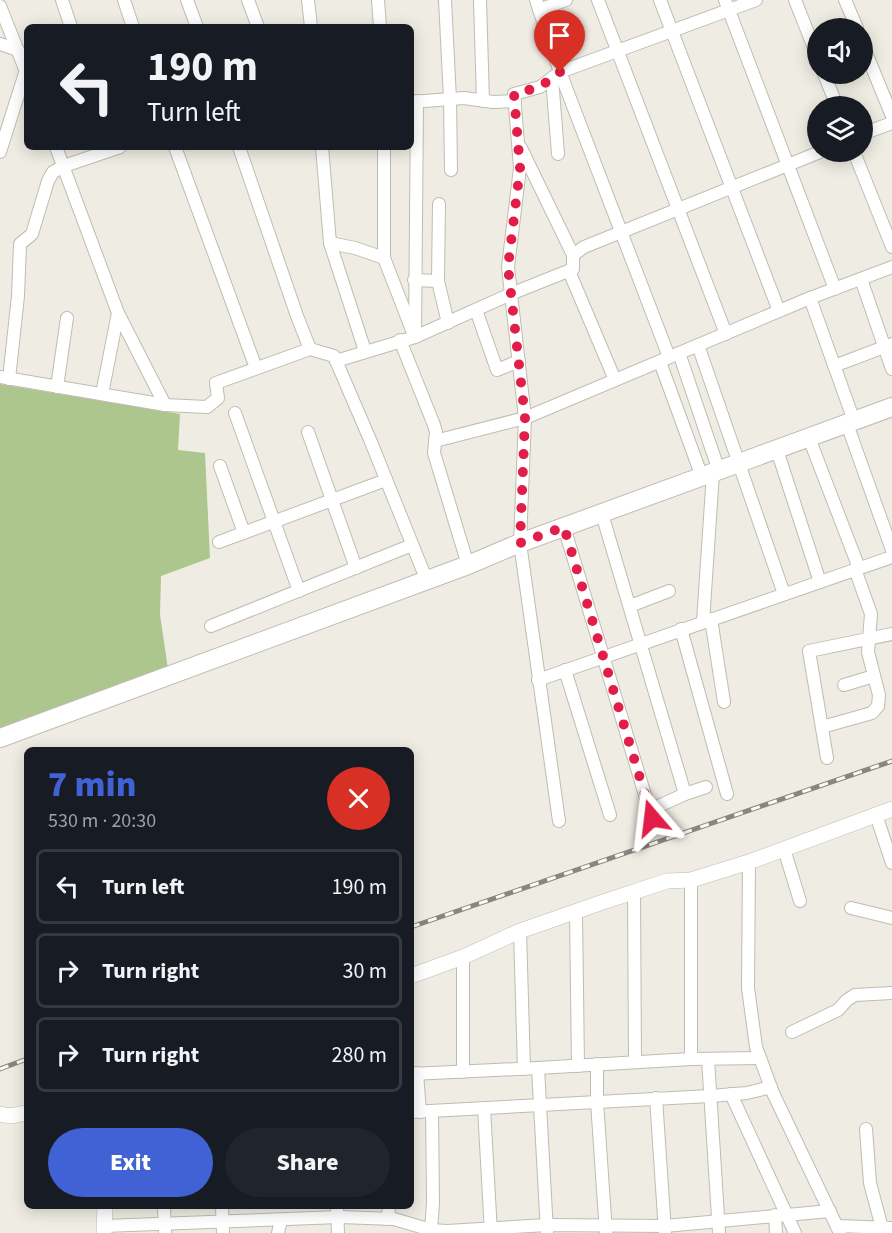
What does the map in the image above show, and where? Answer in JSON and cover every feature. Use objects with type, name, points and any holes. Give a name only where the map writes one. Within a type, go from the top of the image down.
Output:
[{"type":"main road","points":[[0,738],[427,581],[520,543],[892,407]]},
{"type":"street","points":[[62,0],[70,24]]},
{"type":"street","points":[[123,0],[132,24]]},
{"type":"street","points":[[187,0],[196,24]]},
{"type":"street","points":[[248,0],[257,24]]},
{"type":"street","points":[[308,0],[310,24]]},
{"type":"street","points":[[378,0],[380,24]]},
{"type":"street","points":[[445,0],[451,170]]},
{"type":"street","points":[[480,0],[483,101]]},
{"type":"street","points":[[567,0],[537,5],[556,75],[622,232],[712,473],[707,620],[724,702]]},
{"type":"street","points":[[598,0],[726,334]]},
{"type":"street","points":[[660,0],[779,311]]},
{"type":"street","points":[[559,821],[520,543],[525,418],[513,293],[508,267],[520,168],[514,94],[540,87],[556,75],[673,32],[727,5],[756,0]]},
{"type":"street","points":[[795,0],[807,30]]},
{"type":"street","points":[[845,0],[852,18]]},
{"type":"street","points":[[727,5],[835,289]]},
{"type":"street","points":[[0,6],[24,66]]},
{"type":"street","points":[[0,44],[18,50]]},
{"type":"street","points":[[873,70],[892,116]]},
{"type":"street","points":[[556,75],[558,154]]},
{"type":"street","points":[[0,152],[24,78]]},
{"type":"street","points":[[415,337],[414,102],[464,98],[483,101],[514,101]]},
{"type":"street","points":[[873,130],[892,123]]},
{"type":"street","points":[[336,361],[415,337],[573,269],[573,255],[518,142]]},
{"type":"street","points":[[57,150],[118,313],[165,405]]},
{"type":"street","points":[[110,150],[64,166],[53,172],[48,181],[32,234],[20,244],[18,296],[5,378],[165,405],[207,407],[218,398],[216,383],[310,349],[334,356],[427,581]]},
{"type":"street","points":[[176,150],[256,368]]},
{"type":"street","points":[[240,150],[310,349]]},
{"type":"street","points":[[322,150],[330,243],[365,351]]},
{"type":"street","points":[[384,150],[384,258],[395,291],[415,337]]},
{"type":"street","points":[[573,255],[584,247],[807,157]]},
{"type":"street","points":[[858,162],[892,247]]},
{"type":"street","points":[[439,204],[438,281],[448,323]]},
{"type":"street","points":[[330,243],[355,248],[384,258]]},
{"type":"street","points":[[435,441],[525,418],[810,298],[892,267]]},
{"type":"street","points":[[569,271],[615,380]]},
{"type":"street","points":[[861,279],[888,345],[892,369]]},
{"type":"street","points":[[414,280],[438,281]]},
{"type":"street","points":[[810,298],[892,550]]},
{"type":"street","points":[[476,310],[497,370],[519,361]]},
{"type":"street","points":[[102,394],[118,313]]},
{"type":"street","points":[[57,387],[67,318]]},
{"type":"street","points":[[400,340],[434,425],[434,453],[468,565]]},
{"type":"street","points":[[698,345],[784,594]]},
{"type":"street","points":[[834,366],[888,345]]},
{"type":"street","points":[[669,357],[712,473]]},
{"type":"street","points":[[234,412],[299,591]]},
{"type":"street","points":[[309,432],[356,568]]},
{"type":"street","points":[[809,438],[871,614],[868,652],[879,695],[878,706],[872,713],[822,727]]},
{"type":"street","points":[[777,450],[820,582]]},
{"type":"street","points":[[220,466],[244,533]]},
{"type":"street","points":[[219,542],[386,480]]},
{"type":"street","points":[[602,514],[685,794]]},
{"type":"street","points":[[564,527],[651,814],[685,794],[706,787]]},
{"type":"street","points":[[212,626],[412,545]]},
{"type":"street","points":[[538,680],[892,556]]},
{"type":"street","points":[[630,606],[669,591]]},
{"type":"street","points":[[681,629],[727,794]]},
{"type":"street","points":[[827,758],[809,651],[892,634]]},
{"type":"street","points":[[565,670],[610,815]]},
{"type":"street","points":[[844,685],[874,676]]},
{"type":"street","points":[[414,975],[464,957],[520,931],[667,881],[691,880],[749,862],[892,809]]},
{"type":"street","points":[[876,815],[892,863]]},
{"type":"street","points":[[784,849],[800,901]]},
{"type":"street","points":[[749,862],[748,988],[756,1047],[771,1087],[839,1230],[887,1228],[870,1183],[866,1129]]},
{"type":"street","points":[[691,880],[691,1059]]},
{"type":"street","points":[[634,892],[635,1062]]},
{"type":"street","points":[[851,908],[892,918]]},
{"type":"street","points":[[576,912],[578,1065]]},
{"type":"street","points":[[520,931],[524,1069]]},
{"type":"street","points":[[463,1072],[464,957]]},
{"type":"street","points":[[792,1032],[838,1010],[855,995],[892,993]]},
{"type":"street","points":[[437,1231],[414,1074],[691,1059],[760,1058]]},
{"type":"street","points":[[708,1059],[719,1227]]},
{"type":"street","points":[[597,1064],[597,1102],[606,1229]]},
{"type":"street","points":[[538,1068],[547,1229]]},
{"type":"street","points":[[421,1112],[710,1096],[747,1093],[771,1087]]},
{"type":"street","points":[[731,1094],[781,1214],[795,1233]]},
{"type":"street","points":[[656,1098],[665,1229]]},
{"type":"street","points":[[484,1108],[491,1231]]},
{"type":"street","points":[[0,1114],[10,1116],[24,1114]]},
{"type":"street","points":[[105,1209],[104,1230],[222,1228],[337,1211],[389,1212],[402,1227],[437,1231],[719,1227],[781,1214],[830,1211]]},
{"type":"street","points":[[164,1209],[165,1229]]},
{"type":"street","points":[[222,1209],[222,1228]]},
{"type":"street","points":[[337,1211],[338,1233]]},
{"type":"street","points":[[776,1233],[781,1214]]},
{"type":"street","points":[[278,1233],[281,1220]]},
{"type":"green space","points":[[0,384],[180,414],[178,450],[205,453],[210,558],[161,576],[160,615],[168,669],[0,731]]},
{"type":"railway","points":[[414,926],[892,761]]},
{"type":"railway","points":[[0,1069],[24,1060]]},
{"type":"route","points":[[560,72],[540,87],[514,94],[520,168],[508,267],[513,293],[525,418],[520,543],[564,527],[652,818]]}]
